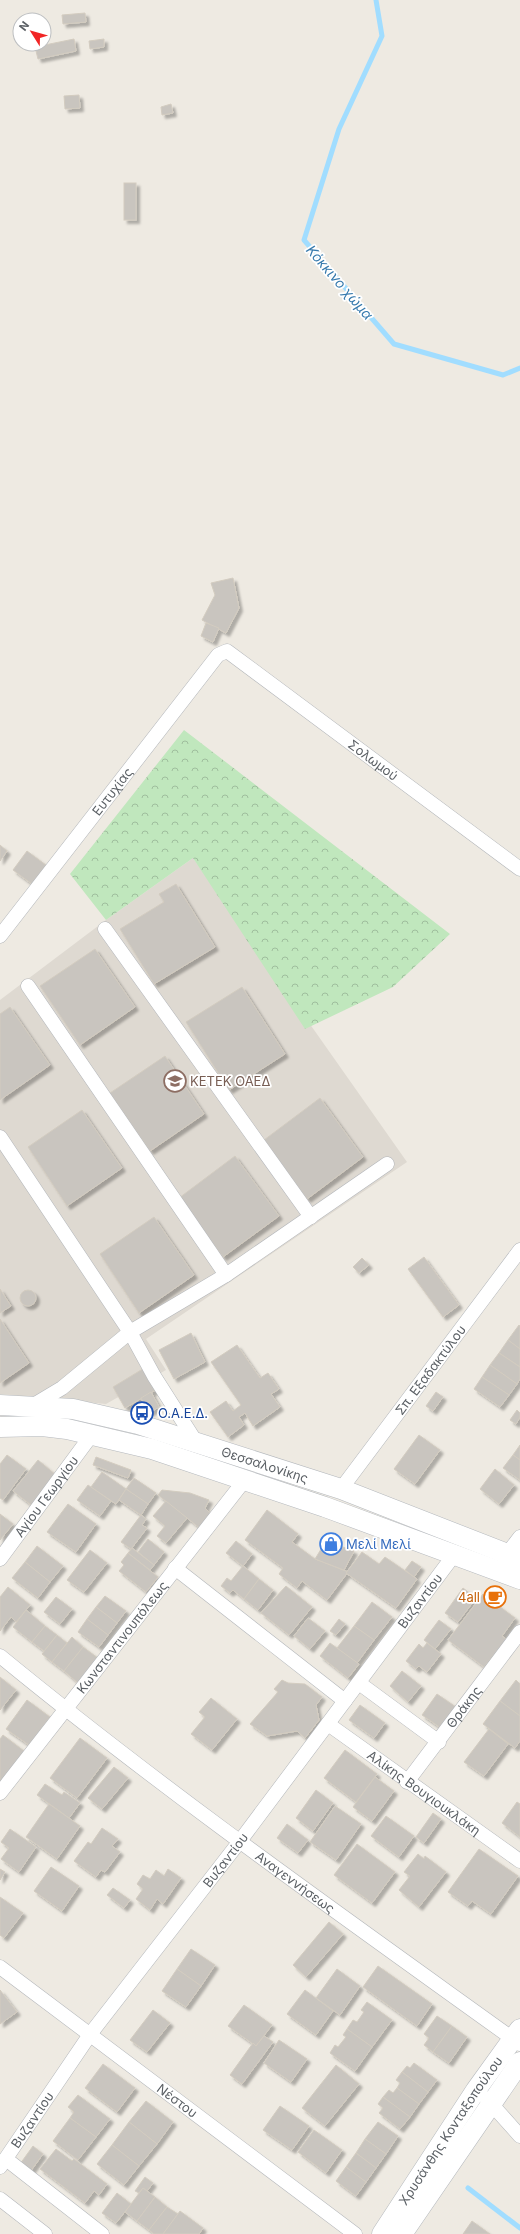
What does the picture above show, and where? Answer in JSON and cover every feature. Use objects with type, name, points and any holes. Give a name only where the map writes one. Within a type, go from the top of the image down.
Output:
[{"type":"main road","name":"Θεσσαλονίκης","points":[[0,1406],[32,1406],[73,1409],[100,1414],[196,1442],[341,1489],[514,1557]]},
{"type":"main road","name":"Θεσσαλονίκης","points":[[0,1426],[42,1426],[93,1433],[152,1449],[325,1507],[520,1579]]},
{"type":"main road","name":"Χρυσάνθης Κονταξοπούλου","points":[[402,2234],[518,2038]]},
{"type":"main road","name":"Χρυσάνθης Κονταξοπούλου","points":[[382,2234],[484,2096],[520,2062]]},
{"type":"street","name":"Σολωμού","points":[[227,651],[520,869]]},
{"type":"street","name":"Ευτυχίας","points":[[0,936],[218,655],[227,651]]},
{"type":"street","points":[[105,929],[311,1217]]},
{"type":"street","points":[[28,986],[226,1275]]},
{"type":"street","points":[[0,1137],[130,1332],[154,1376],[196,1442]]},
{"type":"street","points":[[32,1406],[62,1388],[130,1332],[226,1275],[387,1164]]},
{"type":"street","name":"Σπ. Εξαδακτύλου","points":[[341,1489],[520,1250]]},
{"type":"street","name":"Αγίου Γεωργίου","points":[[0,1559],[93,1433]]},
{"type":"street","name":"Κωνσταντινουπόλεως","points":[[0,1793],[64,1708],[244,1481]]},
{"type":"street","points":[[514,1557],[520,1537]]},
{"type":"street","name":"Βυζαντίου","points":[[3,2163],[91,2033],[240,1841],[454,1555]]},
{"type":"street","points":[[175,1568],[345,1701]]},
{"type":"street","name":"Θράκης","points":[[407,1782],[439,1742],[520,1632]]},
{"type":"street","name":"Αναγεννήσεως","points":[[0,1656],[64,1708],[240,1841],[518,2038]]},
{"type":"street","points":[[359,1683],[439,1742]]},
{"type":"street","name":"Αλίκης Βουγιουκλάκη","points":[[328,1724],[407,1782],[520,1861]]},
{"type":"street","name":"Νέστου","points":[[0,1966],[91,2033],[351,2233]]},
{"type":"street","points":[[484,2096],[520,2136]]},
{"type":"street","points":[[3,2163],[102,2234]]},
{"type":"street","points":[[0,2199],[45,2234]]},
{"type":"shaded area","name":"ΚΕΤΕΚ ΟΑΕΔ","points":[[193,858],[407,1162],[146,1339],[166,1370],[106,1404],[0,1394],[0,1000],[106,920]]},
{"type":"green space","points":[[184,730],[450,934],[393,987],[305,1029],[193,858],[106,920],[70,874]]},
{"type":"building","points":[[85,13],[86,22],[63,24],[62,15]]},
{"type":"building","points":[[74,39],[76,51],[38,59],[36,52],[52,52],[52,44]]},
{"type":"building","points":[[104,39],[104,47],[90,49],[89,41]]},
{"type":"building","points":[[79,95],[80,108],[65,109],[64,96]]},
{"type":"building","points":[[171,104],[173,113],[162,115],[161,107]]},
{"type":"building","points":[[124,183],[136,183],[136,220],[124,220]]},
{"type":"building","points":[[233,578],[239,608],[226,633],[202,620],[215,595],[211,583]]},
{"type":"building","points":[[206,623],[219,628],[213,642],[201,636]]},
{"type":"building","points":[[0,845],[7,851],[0,861]]},
{"type":"building","points":[[27,851],[50,868],[36,887],[13,870]]},
{"type":"building","points":[[176,884],[215,947],[154,984],[120,929],[164,902],[159,894]]},
{"type":"building","points":[[95,949],[135,1007],[80,1045],[40,986]]},
{"type":"building","points":[[242,987],[285,1054],[229,1090],[186,1022]]},
{"type":"building","points":[[10,1007],[50,1065],[0,1100],[0,1014]]},
{"type":"building","points":[[165,1056],[204,1114],[150,1151],[110,1093]]},
{"type":"building","points":[[320,1098],[363,1157],[307,1199],[264,1140]]},
{"type":"building","points":[[82,1110],[122,1168],[67,1206],[28,1147]]},
{"type":"building","points":[[235,1156],[279,1216],[223,1257],[179,1198]]},
{"type":"building","points":[[154,1217],[194,1275],[139,1313],[100,1254]]},
{"type":"building","points":[[424,1257],[459,1305],[443,1317],[408,1269]]},
{"type":"building","points":[[362,1258],[369,1265],[359,1273],[353,1267]]},
{"type":"building","points":[[0,1289],[11,1306],[0,1313]]},
{"type":"building","points":[[28,1290],[34,1292],[36,1298],[34,1304],[28,1306],[22,1304],[20,1298],[22,1292]]},
{"type":"building","points":[[0,1319],[29,1363],[0,1383]]},
{"type":"building","points":[[519,1325],[520,1326],[520,1349],[508,1340]]},
{"type":"building","points":[[191,1333],[205,1362],[174,1379],[159,1350]]},
{"type":"building","points":[[508,1340],[520,1349],[520,1367],[499,1353]]},
{"type":"building","points":[[237,1345],[260,1378],[268,1373],[279,1389],[271,1394],[280,1407],[253,1426],[245,1413],[239,1417],[244,1425],[228,1437],[210,1412],[226,1401],[233,1411],[241,1405],[211,1362]]},
{"type":"building","points":[[499,1353],[520,1367],[520,1379],[517,1384],[490,1365]]},
{"type":"building","points":[[490,1365],[517,1384],[509,1395],[482,1377]]},
{"type":"building","points":[[146,1367],[159,1388],[125,1408],[113,1387]]},
{"type":"building","points":[[482,1377],[509,1395],[500,1407],[474,1389]]},
{"type":"building","points":[[151,1392],[159,1407],[149,1413],[141,1398]]},
{"type":"building","points":[[436,1392],[443,1397],[433,1411],[426,1406]]},
{"type":"building","points":[[517,1410],[520,1413],[520,1417],[516,1424],[510,1420]]},
{"type":"building","points":[[419,1435],[440,1450],[415,1484],[394,1469]]},
{"type":"building","points":[[520,1445],[520,1460],[513,1455]]},
{"type":"building","points":[[7,1455],[26,1469],[3,1500],[0,1498],[0,1464]]},
{"type":"building","points":[[513,1455],[520,1460],[520,1480],[503,1468]]},
{"type":"building","points":[[96,1457],[131,1470],[128,1478],[93,1465]]},
{"type":"building","points":[[38,1460],[56,1475],[31,1505],[13,1491]]},
{"type":"building","points":[[495,1469],[514,1485],[499,1504],[480,1489]]},
{"type":"building","points":[[102,1472],[126,1489],[116,1504],[91,1487]]},
{"type":"building","points":[[134,1478],[156,1493],[148,1504],[126,1489]]},
{"type":"building","points":[[88,1485],[111,1501],[100,1516],[77,1500]]},
{"type":"building","points":[[126,1489],[148,1504],[141,1515],[119,1500]]},
{"type":"building","points":[[162,1490],[190,1493],[209,1500],[205,1508],[212,1515],[201,1529],[158,1495]]},
{"type":"building","points":[[166,1501],[187,1518],[166,1543],[157,1536],[165,1526],[153,1516]]},
{"type":"building","points":[[68,1504],[96,1524],[76,1552],[47,1532]]},
{"type":"building","points":[[267,1510],[298,1534],[292,1542],[315,1559],[348,1572],[327,1600],[302,1581],[297,1588],[279,1574],[283,1568],[245,1540]]},
{"type":"building","points":[[0,1514],[13,1524],[0,1540]]},
{"type":"building","points":[[141,1515],[146,1519],[142,1525],[147,1528],[131,1549],[121,1542]]},
{"type":"building","points":[[148,1539],[164,1552],[154,1565],[138,1552]]},
{"type":"building","points":[[236,1541],[252,1554],[243,1566],[226,1553]]},
{"type":"building","points":[[326,1541],[354,1551],[344,1570],[315,1559]]},
{"type":"building","points":[[37,1546],[63,1566],[50,1582],[25,1562]]},
{"type":"building","points":[[132,1548],[154,1565],[150,1570],[128,1553]]},
{"type":"building","points":[[90,1550],[107,1563],[84,1592],[67,1580]]},
{"type":"building","points":[[362,1552],[379,1564],[385,1557],[417,1579],[396,1608],[346,1573]]},
{"type":"building","points":[[128,1553],[158,1577],[146,1592],[119,1571],[124,1565],[121,1562]]},
{"type":"building","points":[[412,1561],[421,1567],[414,1577],[405,1570]]},
{"type":"building","points":[[25,1562],[50,1582],[38,1598],[12,1578]]},
{"type":"building","points":[[243,1566],[259,1579],[244,1599],[233,1590],[230,1593],[221,1586],[227,1578],[231,1581]]},
{"type":"building","points":[[259,1579],[273,1590],[258,1610],[244,1599]]},
{"type":"building","points":[[286,1586],[312,1607],[289,1635],[261,1613]]},
{"type":"building","points":[[8,1587],[30,1605],[16,1622],[11,1617],[0,1631],[0,1597]]},
{"type":"building","points":[[463,1588],[476,1598],[458,1622],[445,1613]]},
{"type":"building","points":[[483,1594],[515,1618],[502,1636],[506,1639],[484,1667],[448,1640]]},
{"type":"building","points":[[105,1596],[126,1611],[117,1623],[96,1607]]},
{"type":"building","points":[[56,1597],[72,1609],[60,1624],[44,1612]]},
{"type":"building","points":[[372,1602],[392,1617],[374,1640],[354,1626]]},
{"type":"building","points":[[96,1607],[117,1623],[108,1635],[87,1619]]},
{"type":"building","points":[[26,1610],[45,1626],[32,1642],[13,1627]]},
{"type":"building","points":[[308,1618],[325,1631],[310,1649],[294,1636]]},
{"type":"building","points":[[87,1619],[108,1635],[99,1647],[78,1632]]},
{"type":"building","points":[[339,1619],[345,1624],[336,1635],[330,1631]]},
{"type":"building","points":[[439,1620],[451,1629],[435,1649],[424,1640]]},
{"type":"building","points":[[45,1626],[57,1635],[44,1651],[32,1642]]},
{"type":"building","points":[[354,1626],[374,1640],[357,1663],[337,1648]]},
{"type":"building","points":[[57,1635],[67,1643],[52,1662],[42,1654]]},
{"type":"building","points":[[72,1637],[83,1647],[64,1671],[52,1662]]},
{"type":"building","points":[[330,1643],[359,1664],[348,1678],[320,1656]]},
{"type":"building","points":[[427,1643],[441,1654],[427,1672],[419,1666],[416,1669],[406,1661],[419,1644],[423,1648]]},
{"type":"building","points":[[83,1647],[98,1658],[78,1683],[64,1671]]},
{"type":"building","points":[[402,1671],[421,1686],[408,1702],[390,1686]]},
{"type":"building","points":[[0,1677],[16,1690],[0,1710]]},
{"type":"building","points":[[282,1680],[288,1683],[305,1684],[322,1697],[316,1705],[319,1720],[305,1738],[297,1731],[267,1736],[250,1724],[278,1692],[274,1689]]},
{"type":"building","points":[[516,1680],[520,1684],[520,1716],[500,1701]]},
{"type":"building","points":[[437,1694],[456,1707],[441,1728],[422,1715]]},
{"type":"building","points":[[211,1698],[237,1719],[212,1750],[191,1734],[205,1717],[199,1712]]},
{"type":"building","points":[[27,1700],[50,1717],[29,1745],[6,1729]]},
{"type":"building","points":[[500,1701],[520,1716],[520,1741],[515,1748],[483,1724]]},
{"type":"building","points":[[360,1705],[385,1723],[374,1738],[349,1720]]},
{"type":"building","points":[[489,1729],[508,1744],[484,1776],[464,1762]]},
{"type":"building","points":[[3,1735],[24,1751],[0,1783],[0,1739]]},
{"type":"building","points":[[80,1738],[107,1758],[77,1798],[50,1778]]},
{"type":"building","points":[[345,1750],[377,1774],[356,1802],[324,1778]]},
{"type":"building","points":[[114,1767],[128,1778],[102,1809],[88,1798]]},
{"type":"building","points":[[375,1777],[394,1791],[372,1821],[353,1807]]},
{"type":"building","points":[[45,1784],[62,1795],[64,1792],[80,1803],[69,1818],[37,1795]]},
{"type":"building","points":[[316,1790],[333,1803],[313,1831],[296,1818]]},
{"type":"building","points":[[517,1802],[520,1804],[520,1837],[502,1823]]},
{"type":"building","points":[[49,1804],[80,1826],[57,1859],[26,1837]]},
{"type":"building","points":[[335,1806],[361,1824],[336,1860],[310,1842]]},
{"type":"building","points":[[433,1813],[441,1819],[424,1843],[416,1837]]},
{"type":"building","points":[[386,1816],[414,1836],[399,1857],[371,1836]]},
{"type":"building","points":[[287,1824],[308,1840],[298,1853],[277,1838]]},
{"type":"building","points":[[102,1828],[118,1839],[112,1846],[120,1852],[105,1872],[101,1870],[96,1877],[74,1861],[88,1842],[91,1844]]},
{"type":"building","points":[[10,1829],[36,1847],[19,1872],[1,1859],[9,1848],[1,1842]]},
{"type":"building","points":[[357,1844],[395,1872],[372,1903],[334,1875]]},
{"type":"building","points":[[479,1849],[518,1876],[491,1914],[472,1901],[468,1906],[448,1892]]},
{"type":"building","points":[[418,1854],[424,1859],[425,1856],[446,1872],[419,1907],[399,1890],[410,1876],[404,1872]]},
{"type":"building","points":[[51,1867],[79,1886],[62,1911],[34,1891]]},
{"type":"building","points":[[0,1869],[5,1872],[0,1880]]},
{"type":"building","points":[[168,1869],[181,1878],[163,1904],[157,1899],[150,1910],[136,1899],[143,1889],[137,1884],[143,1875],[150,1879],[156,1870],[164,1876]]},
{"type":"building","points":[[113,1888],[130,1900],[124,1908],[107,1895]]},
{"type":"building","points":[[0,1897],[23,1913],[4,1938],[0,1935]]},
{"type":"building","points":[[329,1922],[343,1934],[306,1977],[293,1965]]},
{"type":"building","points":[[191,1949],[215,1965],[201,1986],[177,1969]]},
{"type":"building","points":[[378,1966],[432,2004],[417,2026],[363,1987]]},
{"type":"building","points":[[177,1969],[201,1986],[186,2007],[162,1991]]},
{"type":"building","points":[[337,1969],[360,1986],[340,2015],[316,1998]]},
{"type":"building","points":[[0,1990],[17,2012],[0,2024]]},
{"type":"building","points":[[305,1990],[333,2011],[316,2035],[287,2014]]},
{"type":"building","points":[[367,2002],[392,2020],[372,2047],[347,2029],[353,2020],[357,2022],[364,2012],[361,2010]]},
{"type":"building","points":[[244,2005],[272,2025],[256,2046],[228,2026]]},
{"type":"building","points":[[153,2010],[170,2023],[147,2052],[130,2040]]},
{"type":"building","points":[[437,2016],[452,2026],[433,2052],[424,2045],[429,2038],[424,2034]]},
{"type":"building","points":[[452,2026],[467,2037],[449,2063],[433,2052]]},
{"type":"building","points":[[347,2029],[372,2047],[355,2071],[330,2053],[335,2045],[338,2047],[346,2037],[343,2035]]},
{"type":"building","points":[[264,2036],[273,2042],[242,2084],[230,2075],[253,2043],[256,2046]]},
{"type":"building","points":[[279,2040],[307,2059],[291,2082],[264,2063]]},
{"type":"building","points":[[414,2063],[437,2080],[428,2092],[402,2072],[407,2066],[410,2068]]},
{"type":"building","points":[[103,2064],[135,2088],[117,2112],[85,2088]]},
{"type":"building","points":[[336,2065],[359,2084],[325,2126],[302,2108]]},
{"type":"building","points":[[402,2072],[428,2092],[419,2104],[397,2088],[400,2083],[396,2080]]},
{"type":"building","points":[[397,2088],[419,2104],[410,2117],[383,2097],[389,2090],[393,2093]]},
{"type":"building","points":[[78,2095],[110,2119],[96,2137],[70,2118],[74,2112],[68,2107]]},
{"type":"building","points":[[383,2097],[410,2117],[400,2129],[379,2113],[383,2108],[378,2104]]},
{"type":"building","points":[[146,2101],[173,2122],[157,2144],[129,2122]]},
{"type":"building","points":[[280,2106],[309,2126],[292,2150],[263,2130]]},
{"type":"building","points":[[70,2118],[96,2137],[78,2160],[53,2141]]},
{"type":"building","points":[[129,2122],[157,2144],[139,2166],[112,2145]]},
{"type":"building","points":[[378,2122],[398,2136],[386,2154],[365,2139]]},
{"type":"building","points":[[314,2130],[342,2150],[326,2173],[298,2152]]},
{"type":"building","points":[[365,2139],[386,2154],[376,2168],[356,2153]]},
{"type":"building","points":[[112,2145],[139,2166],[124,2185],[97,2164]]},
{"type":"building","points":[[33,2146],[43,2154],[30,2172],[20,2164]]},
{"type":"building","points":[[56,2149],[72,2161],[74,2159],[107,2184],[99,2195],[94,2191],[85,2203],[40,2169]]},
{"type":"building","points":[[356,2153],[376,2168],[366,2182],[346,2167]]},
{"type":"building","points":[[346,2167],[366,2182],[356,2196],[336,2181]]},
{"type":"building","points":[[145,2177],[153,2183],[147,2191],[143,2188],[139,2193],[135,2191]]},
{"type":"building","points":[[143,2188],[155,2197],[137,2221],[125,2212]]},
{"type":"building","points":[[117,2193],[131,2204],[116,2223],[102,2213]]},
{"type":"building","points":[[155,2197],[167,2207],[149,2230],[137,2221]]},
{"type":"building","points":[[167,2207],[178,2214],[163,2234],[154,2234],[149,2230]]},
{"type":"building","points":[[180,2211],[203,2228],[199,2234],[163,2234]]},
{"type":"building","points":[[472,2221],[490,2234],[463,2234]]},
{"type":"waterway","name":"Κόκκινο χώμα","points":[[376,0],[382,36],[339,129],[304,240],[394,344],[503,375],[520,368]]},
{"type":"waterway","points":[[468,2188],[520,2228]]},
{"type":"place","name":"ΚΕΤΕΚ ΟΑΕΔ","points":[[175,1081]]},
{"type":"place","name":"Ο.Α.Ε.Δ.","points":[[142,1413]]},
{"type":"place","name":"Μελί Μελί","points":[[331,1544]]},
{"type":"place","name":"4all","points":[[495,1597]]}]
